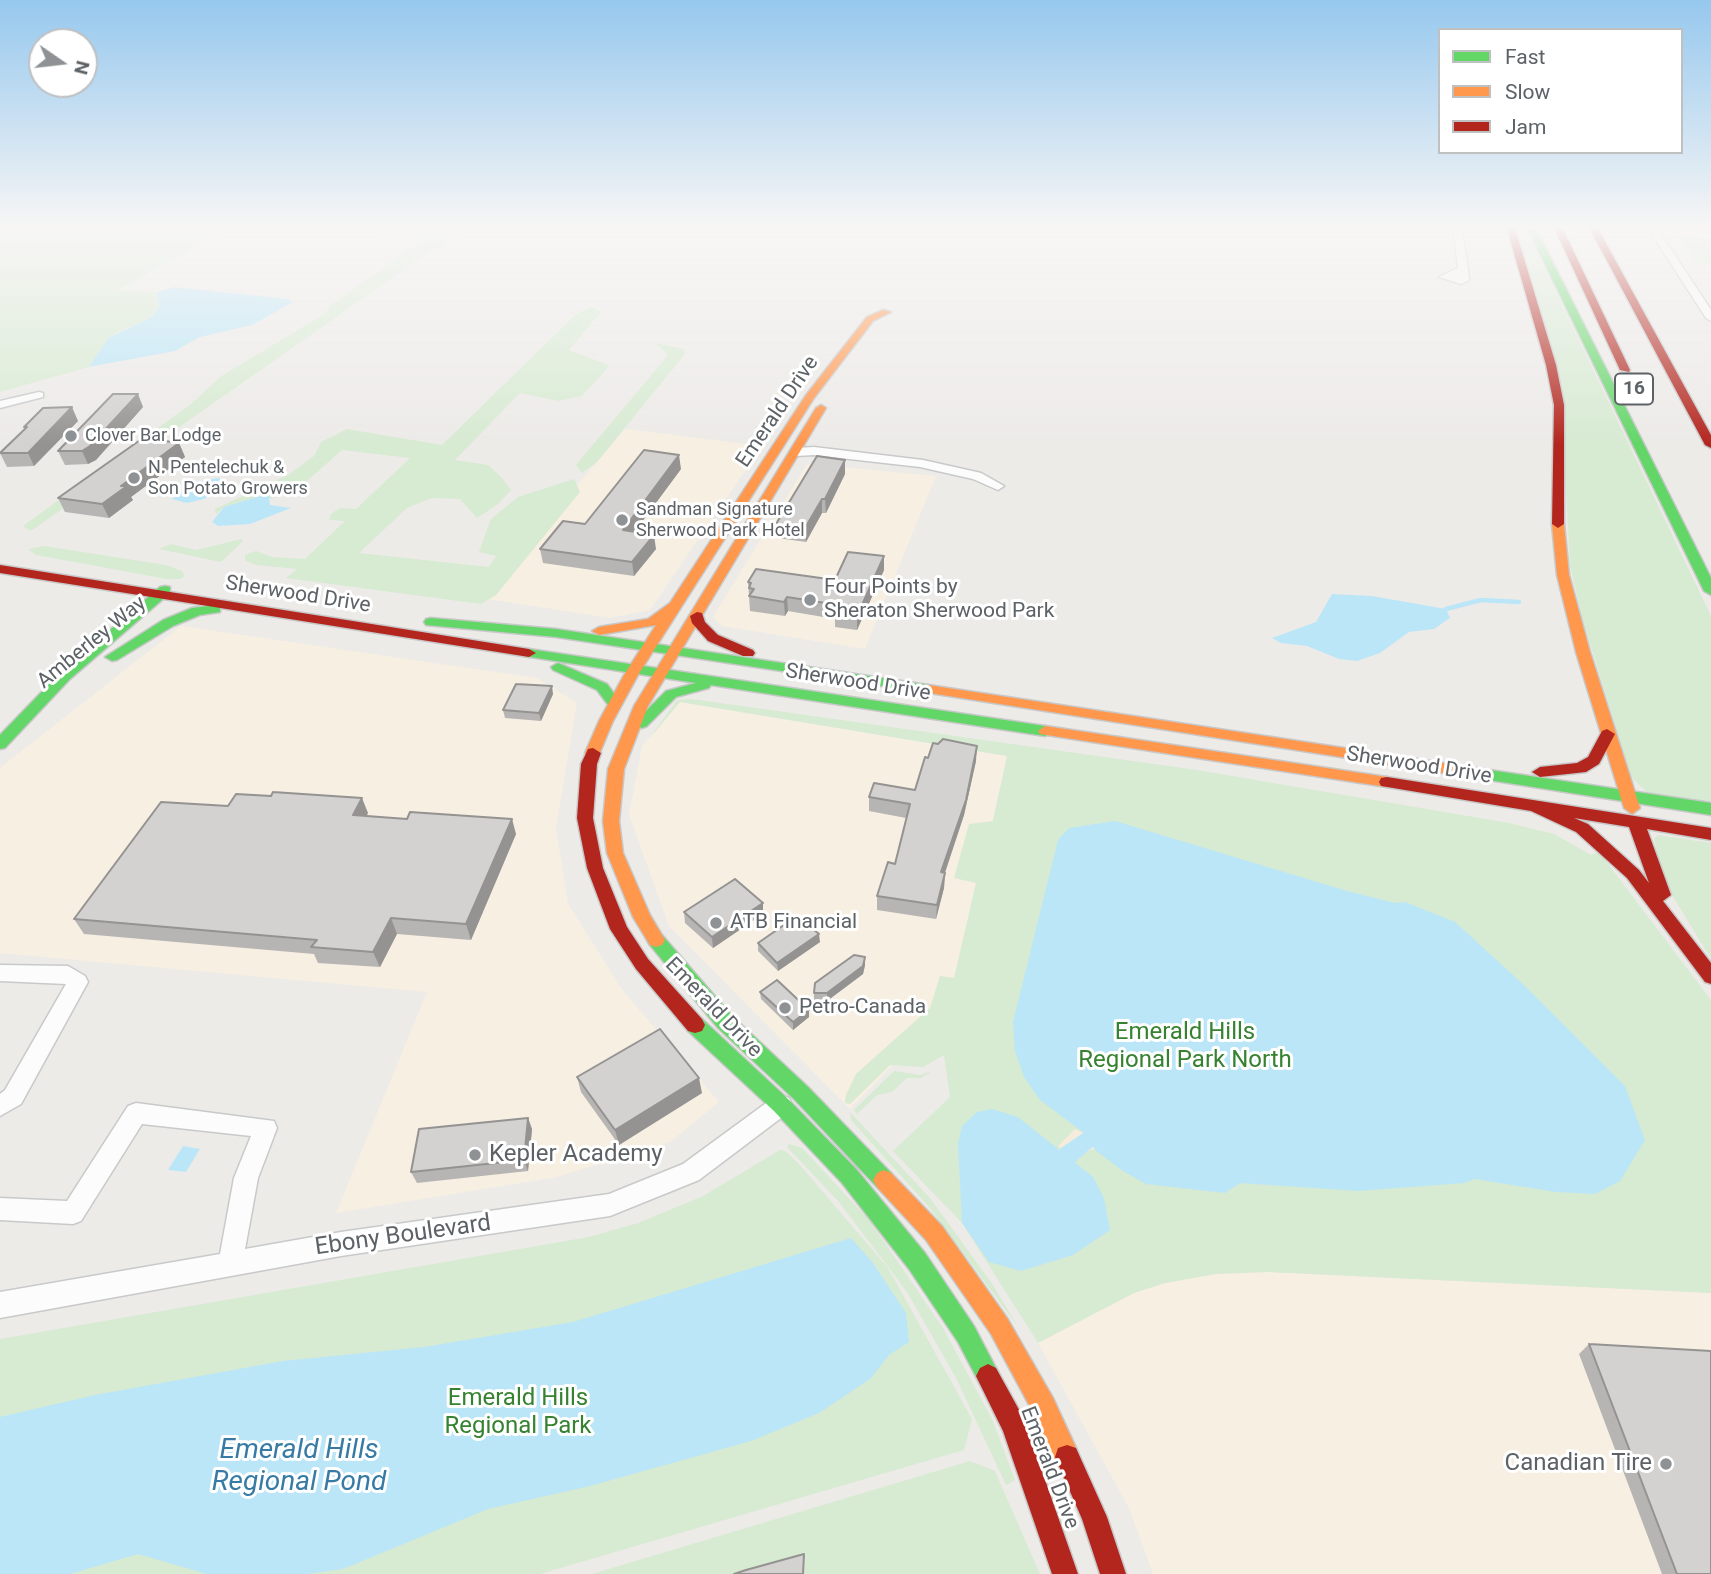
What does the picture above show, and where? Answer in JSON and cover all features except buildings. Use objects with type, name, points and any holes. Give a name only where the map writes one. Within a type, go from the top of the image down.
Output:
[{"type":"main road","points":[[1532,298],[1552,366],[1559,405],[1557,511],[1563,575],[1607,734],[1658,889],[1693,956]]},
{"type":"main road","points":[[1566,298],[1711,591]]},
{"type":"main road","name":"16","points":[[1591,298],[1634,389]]},
{"type":"main road","name":"16","points":[[1631,298],[1711,445]]},
{"type":"main road","name":"Emerald Drive","points":[[886,312],[870,320],[796,452],[683,636],[661,656],[634,670],[614,704],[589,764],[585,818],[595,869],[619,929],[642,964],[691,1022],[781,1105],[849,1176],[891,1227],[966,1334],[1014,1426],[1065,1574]]},
{"type":"main road","points":[[1650,333],[1689,381],[1711,415]]},
{"type":"main road","name":"Emerald Drive","points":[[858,340],[810,397],[682,597],[616,769],[611,821],[615,853],[647,926],[725,1022],[801,1093],[934,1233],[960,1267],[999,1326],[1044,1407],[1094,1517],[1113,1574]]},
{"type":"main road","name":"Sherwood Drive","points":[[0,556],[254,609],[634,670],[661,656]]},
{"type":"main road","points":[[661,656],[708,559]]},
{"type":"main road","points":[[0,569],[159,595]]},
{"type":"main road","points":[[28,573],[111,601],[124,611],[124,625]]},
{"type":"main road","name":"Sherwood Drive","points":[[176,591],[193,586],[404,619],[556,634],[661,656],[777,666],[1711,809]]},
{"type":"main road","name":"Amberley Way","points":[[16,730],[65,676],[159,595],[176,591]]},
{"type":"main road","name":"Amberley Way","points":[[0,744],[112,657],[176,591]]},
{"type":"main road","points":[[556,634],[611,631],[652,622],[682,597]]},
{"type":"main road","points":[[112,657],[168,623],[197,611],[254,609]]},
{"type":"main road","points":[[697,616],[699,624],[713,638],[777,666]]},
{"type":"main road","points":[[478,645],[513,643],[661,656],[827,682],[857,679]]},
{"type":"main road","points":[[517,651],[602,687],[614,704]]},
{"type":"main road","name":"Sherwood Drive","points":[[661,656],[713,682],[1711,834]]},
{"type":"main road","points":[[616,769],[639,726],[659,704],[671,694],[713,682]]},
{"type":"main road","points":[[1413,763],[1564,772],[1581,768],[1594,760],[1607,734]]},
{"type":"main road","points":[[1533,806],[1582,828],[1633,874],[1711,977]]},
{"type":"street","points":[[1698,298],[1711,318]]},
{"type":"street","points":[[0,398],[39,393],[0,405]]},
{"type":"street","points":[[776,450],[796,452],[812,458],[893,468],[920,471],[931,468],[976,476],[998,486]]},
{"type":"street","points":[[0,973],[68,974],[78,982],[13,1097],[0,1106]]},
{"type":"street","name":"Ebony Boulevard","points":[[0,1305],[341,1244],[610,1205],[691,1172],[781,1105]]},
{"type":"street","points":[[0,1209],[72,1213],[136,1113],[266,1128],[246,1178],[230,1264]]},
{"type":"shaded area","points":[[625,429],[762,446],[650,610],[610,618],[482,598]]},
{"type":"shaded area","points":[[807,464],[936,476],[865,649],[722,626],[713,617]]},
{"type":"shaded area","points":[[181,626],[537,678],[577,703],[556,828],[568,904],[623,991],[719,1102],[670,1142],[557,1177],[336,1213],[427,992],[0,953],[0,768]]},
{"type":"shaded area","points":[[680,702],[1007,756],[959,972],[962,993],[850,1109],[669,926],[629,815],[642,746]]},
{"type":"shaded area","points":[[1268,1272],[1711,1293],[1711,1574],[1153,1574],[1129,1508],[1038,1343],[1134,1293],[1165,1283],[1216,1274]]},
{"type":"green space","points":[[0,298],[158,298],[159,307],[152,317],[114,334],[89,367],[0,392]]},
{"type":"green space","points":[[341,298],[363,298],[31,531],[23,526],[191,404],[220,377],[326,313],[330,306]]},
{"type":"green space","points":[[1533,298],[1559,298],[1711,616],[1711,802],[1649,794],[1631,777],[1581,614],[1570,565],[1563,434]]},
{"type":"green space","points":[[592,307],[601,312],[569,350],[609,365],[600,377],[581,396],[558,401],[520,393],[455,460],[488,465],[502,478],[511,490],[498,504],[477,518],[460,499],[432,498],[407,508],[359,553],[489,567],[496,556],[479,552],[491,519],[518,497],[574,479],[580,492],[496,595],[481,604],[286,578],[297,569],[256,565],[245,560],[245,555],[256,551],[272,557],[305,559],[345,521],[329,520],[331,514],[340,508],[356,509],[410,458],[342,450],[307,481],[271,499],[264,495],[224,507],[216,514],[215,509],[288,475],[314,456],[321,442],[347,429],[442,445],[575,315]]},
{"type":"green space","points":[[655,343],[684,349],[685,354],[597,462],[582,473],[576,465],[668,355]]},
{"type":"green space","points":[[242,539],[221,562],[159,549],[171,544],[196,550]]},
{"type":"green space","points":[[44,546],[166,565],[182,571],[185,576],[180,579],[167,579],[36,555],[28,549]]},
{"type":"green space","name":"Emerald Hills Regional Park North","points":[[692,699],[1197,770],[1509,823],[1554,834],[1591,855],[1599,852],[1711,1000],[1711,1293],[1268,1272],[1216,1274],[1165,1283],[1134,1293],[1038,1343],[962,1223],[893,1151],[950,1097],[944,1055],[923,1067],[890,1065],[850,1104],[845,1103],[856,1074],[930,1008],[940,976],[954,978],[976,883],[954,878],[969,824],[993,821],[1007,756],[680,702],[649,739],[677,700]]},
{"type":"green space","points":[[1658,835],[1711,843],[1711,959],[1663,880],[1654,839]]},
{"type":"green space","points":[[894,1071],[920,1075],[932,1071],[921,1078],[907,1078],[892,1092],[877,1095],[857,1114],[854,1110]]},
{"type":"green space","points":[[850,1112],[930,1198],[993,1285],[1018,1327],[929,1207],[851,1120]]},
{"type":"green space","points":[[789,1144],[802,1148],[870,1221],[943,1328],[992,1419],[1015,1480],[1006,1485],[956,1378],[907,1292],[839,1202],[787,1147]]},
{"type":"green space","name":"Emerald Hills Regional Park","points":[[784,1150],[799,1164],[888,1268],[972,1419],[964,1450],[540,1574],[0,1574],[0,1339],[589,1237],[638,1223],[703,1196]]},
{"type":"green space","points":[[970,1461],[995,1471],[1040,1574],[592,1574]]},
{"type":"sand","points":[[1075,1129],[1084,1133],[1096,1147],[1074,1160],[1058,1146]]},
{"type":"water","points":[[158,298],[282,298],[293,302],[252,325],[200,337],[175,351],[89,367],[108,338],[152,317],[159,307]]},
{"type":"water","points":[[219,478],[223,485],[204,499],[187,503],[172,499],[196,482]]},
{"type":"water","points":[[264,495],[269,496],[270,505],[291,508],[250,524],[218,526],[212,522],[224,507]]},
{"type":"water","points":[[1332,594],[1372,596],[1446,609],[1450,618],[1434,629],[1409,632],[1380,653],[1357,661],[1339,659],[1307,646],[1281,643],[1272,638],[1316,622]]},
{"type":"water","points":[[1115,821],[1347,891],[1395,903],[1405,902],[1455,922],[1527,988],[1625,1086],[1645,1140],[1620,1181],[1595,1194],[1556,1192],[1475,1179],[1464,1183],[1358,1191],[1240,1183],[1225,1193],[1146,1184],[1123,1171],[1095,1150],[1084,1133],[1040,1100],[1024,1077],[1015,1051],[1013,1022],[1058,840],[1069,828]]},
{"type":"water","points":[[992,1109],[1018,1117],[1093,1177],[1104,1198],[1110,1230],[1073,1255],[1021,1271],[989,1262],[962,1223],[958,1144],[962,1126],[977,1112]]},
{"type":"water","points":[[183,1146],[200,1149],[186,1172],[168,1170]]},
{"type":"water","name":"Emerald Hills Regional Pond","points":[[851,1238],[873,1263],[906,1313],[909,1342],[889,1355],[870,1379],[819,1413],[751,1441],[590,1486],[488,1509],[343,1569],[307,1574],[207,1574],[138,1554],[70,1574],[0,1574],[0,1417],[95,1395],[283,1361],[424,1347],[573,1322]]},
{"type":"waterway","points":[[1446,609],[1481,600],[1519,602]]},
{"type":"waterway","points":[[1068,1155],[1089,1138]]},
{"type":"traffic: fast","points":[[1566,298],[1711,591]]},
{"type":"traffic: fast","points":[[0,744],[65,676],[165,590]]},
{"type":"traffic: fast","points":[[112,657],[168,623],[197,611],[215,609]]},
{"type":"traffic: fast","points":[[431,622],[556,633],[928,689]]},
{"type":"traffic: fast","points":[[529,653],[1045,731]]},
{"type":"traffic: fast","points":[[558,667],[602,687],[614,703]]},
{"type":"traffic: fast","points":[[642,723],[671,694],[704,685]]},
{"type":"traffic: fast","points":[[1476,773],[1711,809]]},
{"type":"traffic: fast","points":[[656,940],[725,1022],[801,1093],[884,1180]]},
{"type":"traffic: fast","points":[[695,1025],[781,1105],[849,1176],[917,1261],[966,1334],[988,1376]]},
{"type":"traffic: slow","points":[[593,753],[606,721],[631,675],[810,397],[870,319],[886,312]]},
{"type":"traffic: slow","points":[[656,940],[642,917],[615,853],[611,821],[616,769],[641,706],[821,408]]},
{"type":"traffic: slow","points":[[1558,524],[1563,575],[1583,652],[1632,808]]},
{"type":"traffic: slow","points":[[599,631],[652,622],[672,607]]},
{"type":"traffic: slow","points":[[928,689],[1476,773]]},
{"type":"traffic: slow","points":[[1045,731],[1387,782]]},
{"type":"traffic: slow","points":[[884,1180],[934,1233],[999,1326],[1044,1407],[1067,1457]]},
{"type":"traffic: jam","points":[[1532,298],[1551,365],[1559,405],[1558,524]]},
{"type":"traffic: jam","points":[[1591,298],[1625,370]]},
{"type":"traffic: jam","points":[[1632,298],[1711,445]]},
{"type":"traffic: jam","points":[[0,569],[529,653]]},
{"type":"traffic: jam","points":[[697,616],[699,623],[713,638],[748,653]]},
{"type":"traffic: jam","points":[[1540,772],[1581,768],[1594,760],[1607,734]]},
{"type":"traffic: jam","points":[[593,753],[589,764],[585,818],[595,868],[619,929],[642,964],[695,1025]]},
{"type":"traffic: jam","points":[[1387,782],[1711,834]]},
{"type":"traffic: jam","points":[[1533,805],[1582,828],[1633,874],[1711,977]]},
{"type":"traffic: jam","points":[[1636,822],[1662,895]]},
{"type":"traffic: jam","points":[[988,1376],[1014,1426],[1065,1574]]},
{"type":"traffic: jam","points":[[1067,1457],[1094,1517],[1113,1574]]},
{"type":"place","name":"Clover Bar Lodge","points":[[71,436]]},
{"type":"place","name":"N. Pentelechuk & Son Potato Growers","points":[[134,478]]},
{"type":"place","name":"Sandman Signature Sherwood Park Hotel","points":[[622,520]]},
{"type":"place","name":"Four Points by Sheraton Sherwood Park","points":[[810,600]]},
{"type":"place","name":"ATB Financial","points":[[716,923]]},
{"type":"place","name":"Petro-Canada","points":[[785,1008]]},
{"type":"place","name":"Kepler Academy","points":[[475,1155]]},
{"type":"place","name":"Canadian Tire","points":[[1666,1464]]}]
